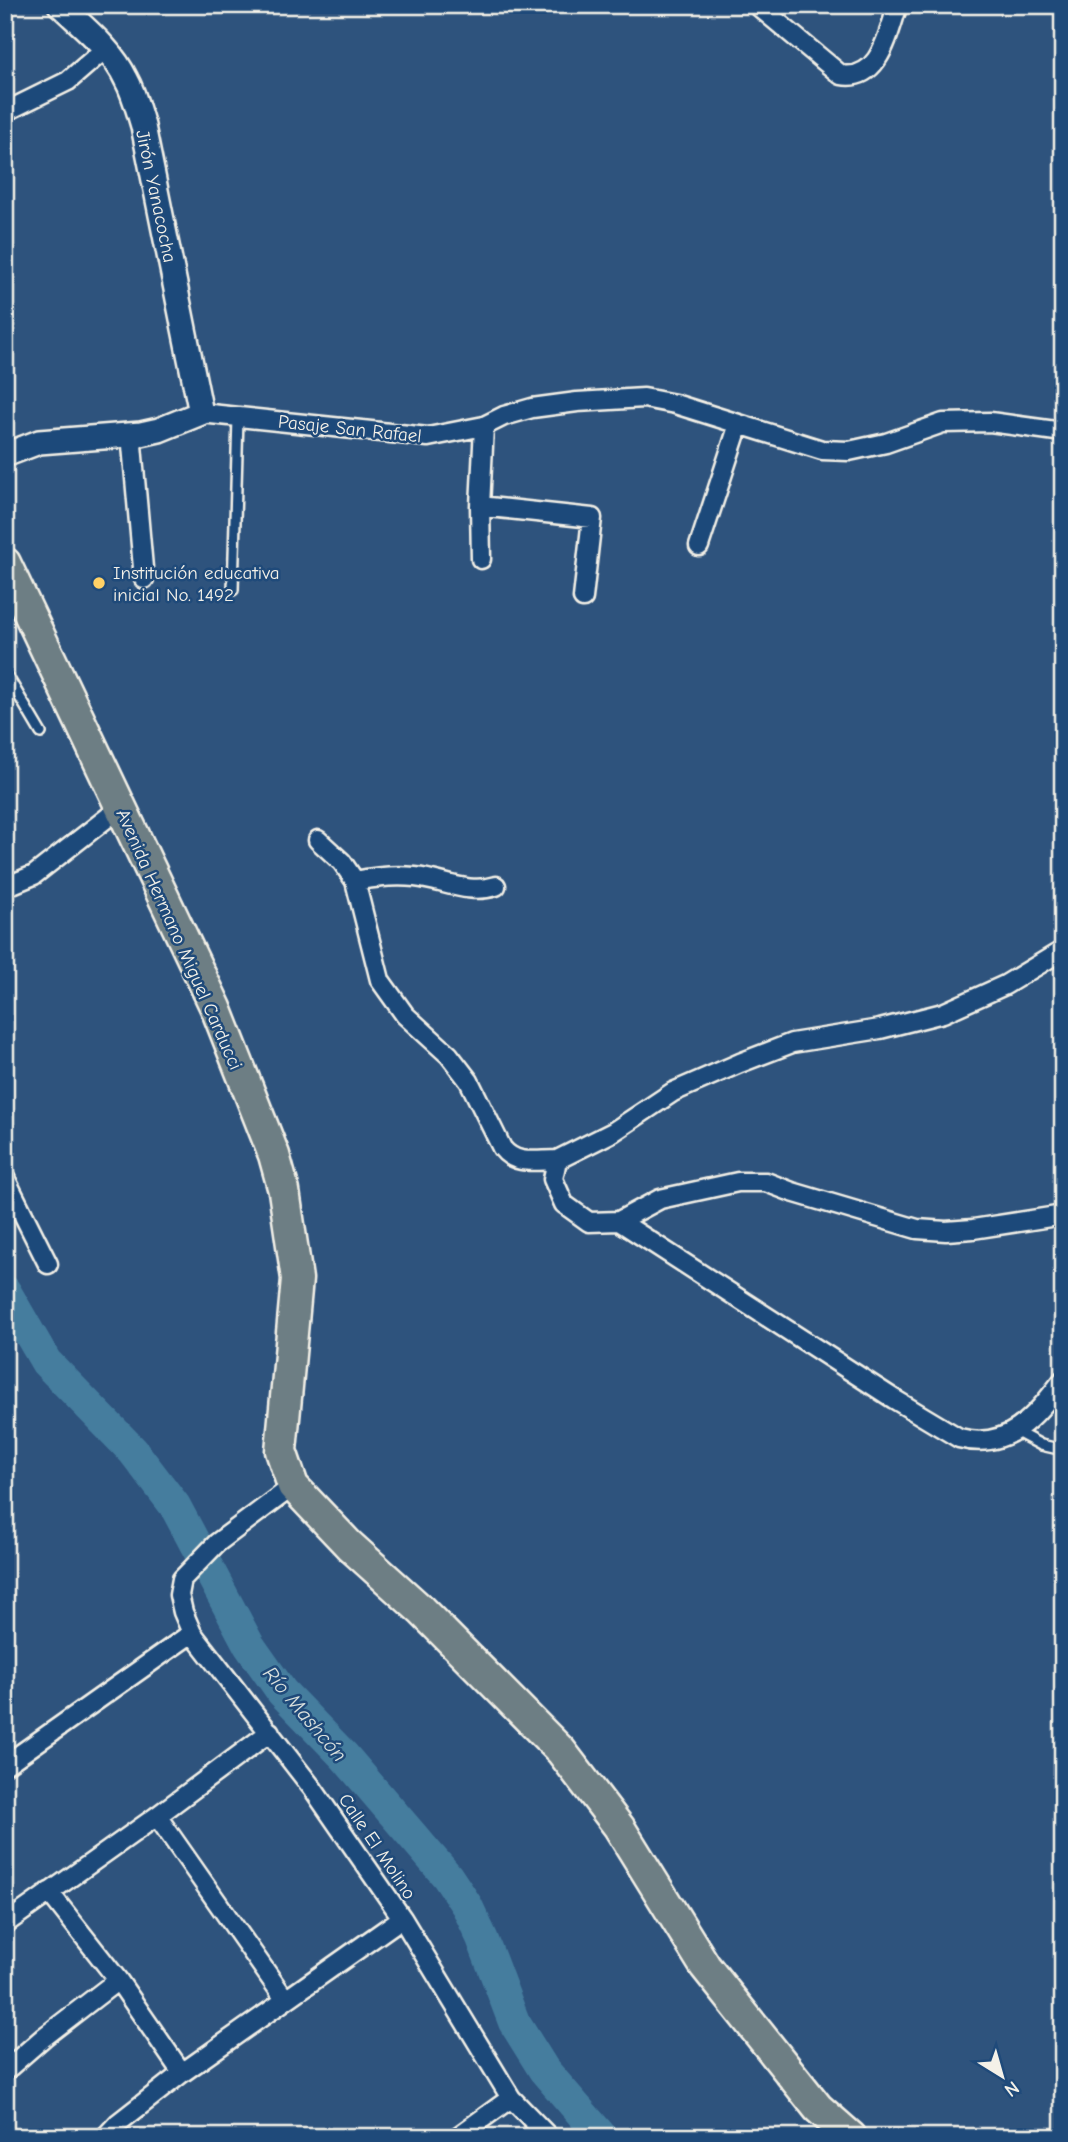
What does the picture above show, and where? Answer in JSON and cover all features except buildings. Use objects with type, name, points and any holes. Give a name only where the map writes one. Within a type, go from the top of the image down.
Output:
[{"type":"highway","name":"Avenida Hermano Miguel Carducci","points":[[5,563],[216,1008],[274,1155],[284,1191],[297,1279],[281,1451],[293,1486],[349,1545],[421,1610],[561,1751],[620,1827],[705,1966],[818,2108],[851,2137]]},
{"type":"street","name":"Jirón Yanacocha","points":[[60,5],[117,63],[127,80],[143,126],[201,413]]},
{"type":"street","points":[[757,5],[841,75],[849,76],[863,73],[875,63],[898,5]]},
{"type":"street","points":[[5,111],[68,82],[105,49]]},
{"type":"street","name":"Pasaje San Rafael","points":[[5,455],[39,442],[159,430],[201,413],[326,424],[428,437],[484,426],[504,416],[532,408],[644,398],[675,404],[822,450],[849,451],[886,443],[943,423],[990,422],[1063,432]]},
{"type":"street","points":[[699,546],[739,424]]},
{"type":"street","points":[[481,559],[480,506],[484,426]]},
{"type":"street","points":[[131,434],[145,579]]},
{"type":"street","points":[[480,506],[592,518],[583,598]]},
{"type":"street","points":[[5,887],[34,876],[121,807]]},
{"type":"street","points":[[318,840],[342,862],[355,881],[376,967],[388,993],[405,1015],[449,1055],[460,1069],[479,1098],[502,1148],[516,1161],[557,1160],[613,1132],[673,1092],[792,1043],[880,1029],[943,1013],[1004,985],[1063,950]]},
{"type":"street","points":[[355,881],[390,876],[417,877],[474,890],[496,886]]},
{"type":"street","points":[[557,1160],[553,1179],[564,1204],[589,1222],[619,1221],[660,1199],[738,1182],[766,1182],[917,1229],[972,1229],[1063,1215]]},
{"type":"street","points":[[5,1178],[48,1264]]},
{"type":"street","points":[[619,1221],[959,1438],[970,1441],[994,1440],[1015,1431],[1035,1414],[1063,1381]]},
{"type":"street","name":"Calle El Molino","points":[[293,1486],[217,1543],[181,1579],[179,1595],[183,1612],[192,1633],[313,1789],[402,1918],[511,2098],[549,2137]]},
{"type":"street","points":[[5,1765],[192,1633]]},
{"type":"street","points":[[5,1924],[270,1732]]},
{"type":"street","points":[[157,1816],[285,1999]]},
{"type":"street","points":[[49,1892],[118,1980],[182,2073]]},
{"type":"street","points":[[104,2137],[182,2073],[402,1918]]},
{"type":"street","points":[[5,2071],[118,1980]]},
{"type":"street","points":[[457,2137],[511,2098]]},
{"type":"lane","points":[[233,590],[237,418]]},
{"type":"lane","points":[[5,671],[41,733]]},
{"type":"lane","points":[[1015,1431],[1041,1445],[1063,1450]]},
{"type":"waterway","name":"Río Mashcón","points":[[5,1291],[46,1362],[133,1451],[175,1506],[249,1645],[282,1692],[344,1756],[447,1876],[467,1906],[482,1938],[514,2022],[544,2070],[602,2137]]},
{"type":"place","name":"Institución educativa inicial No. 1492","points":[[99,583]]}]
